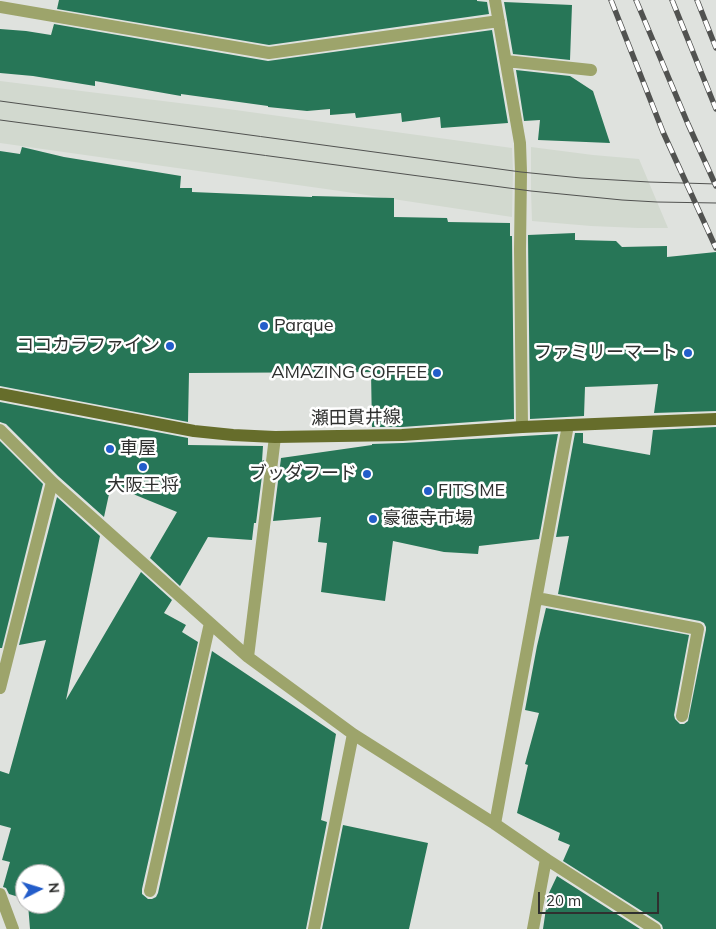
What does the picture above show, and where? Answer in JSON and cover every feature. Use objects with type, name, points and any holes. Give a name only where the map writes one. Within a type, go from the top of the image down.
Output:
[{"type":"main road","name":"瀬田貫井線","points":[[0,394],[194,431],[275,437],[402,434],[716,418]]},
{"type":"street","points":[[495,0],[520,143],[522,427]]},
{"type":"street","points":[[0,8],[269,53],[499,21]]},
{"type":"street","points":[[506,61],[591,70]]},
{"type":"street","points":[[495,824],[568,425]]},
{"type":"street","points":[[0,430],[52,482],[248,657],[353,734],[655,929]]},
{"type":"street","points":[[248,657],[275,437]]},
{"type":"street","points":[[0,688],[52,482]]},
{"type":"street","points":[[536,598],[698,630],[682,716]]},
{"type":"street","points":[[150,891],[210,623]]},
{"type":"street","points":[[314,929],[353,734]]},
{"type":"street","points":[[533,929],[546,859]]},
{"type":"street","points":[[0,894],[13,929]]},
{"type":"shaded area","points":[[0,81],[228,109],[512,148],[512,217],[0,143]]},
{"type":"shaded area","points":[[531,147],[639,159],[668,228],[591,226],[532,221]]},
{"type":"building","points":[[59,0],[477,0],[487,2],[489,14],[269,45],[57,9]]},
{"type":"building","points":[[504,2],[572,5],[570,60],[513,54]]},
{"type":"building","points":[[54,24],[268,61],[492,30],[508,123],[441,128],[440,117],[402,122],[401,113],[356,118],[355,113],[330,115],[330,109],[307,111],[268,107],[181,94],[181,96],[95,81],[95,86],[33,76],[0,73],[0,29],[51,35]]},
{"type":"building","points":[[516,70],[570,76],[593,91],[610,143],[538,140],[540,120],[524,121]]},
{"type":"building","points":[[22,147],[64,157],[181,176],[180,188],[192,188],[192,192],[394,198],[394,217],[447,218],[448,222],[510,223],[510,236],[512,236],[514,419],[402,427],[372,427],[371,372],[189,373],[188,422],[0,386],[0,151],[20,154]]},
{"type":"building","points":[[575,233],[575,240],[616,241],[622,247],[667,246],[667,257],[716,252],[716,411],[654,413],[658,384],[585,387],[584,416],[530,419],[528,235]]},
{"type":"building","points":[[0,402],[188,438],[188,445],[263,446],[262,461],[264,460],[252,540],[208,537],[180,586],[150,558],[177,512],[111,485],[104,517],[58,476],[6,424],[0,422]]},
{"type":"building","points":[[716,427],[716,929],[663,929],[659,922],[563,861],[570,845],[558,840],[560,833],[517,813],[528,765],[525,764],[539,713],[525,710],[546,608],[689,635],[674,715],[680,724],[688,721],[706,630],[704,623],[558,594],[569,536],[556,537],[575,433],[583,433],[583,443],[650,455],[653,430]]},
{"type":"building","points":[[558,434],[539,539],[479,546],[478,554],[444,552],[393,541],[385,601],[321,592],[327,543],[318,542],[321,517],[273,521],[281,458],[372,444]]},
{"type":"building","points":[[0,441],[43,484],[2,648],[0,648]]},
{"type":"building","points":[[57,497],[100,536],[66,700],[141,572],[172,600],[164,613],[186,625],[182,632],[198,642],[142,889],[142,894],[148,899],[156,897],[158,893],[212,651],[336,734],[321,820],[327,822],[306,929],[30,929],[29,914],[65,914],[65,864],[15,864],[15,896],[9,894],[6,888],[3,887],[10,862],[2,860],[11,828],[0,825],[0,771],[9,774],[46,640],[19,645]]},
{"type":"building","points":[[343,825],[428,843],[409,929],[322,929]]},
{"type":"building","points":[[557,876],[640,929],[543,929],[548,895]]},
{"type":"tram line","points":[[0,101],[521,172],[581,178],[716,184]]},
{"type":"tram line","points":[[0,120],[531,191],[622,200],[716,203]]},
{"type":"railway","points":[[611,0],[663,132],[716,248]]},
{"type":"railway","points":[[636,0],[716,186]]},
{"type":"railway","points":[[672,0],[716,109]]},
{"type":"railway","points":[[697,0],[716,48]]},
{"type":"place","name":"Parque","points":[[264,326]]},
{"type":"place","name":"ココカラファイン","points":[[170,346]]},
{"type":"place","name":"ファミリーマート","points":[[688,353]]},
{"type":"place","name":"AMAZING COFFEE","points":[[437,373]]},
{"type":"place","name":"車屋","points":[[110,449]]},
{"type":"place","name":"大阪王将","points":[[143,467]]},
{"type":"place","name":"ブッダフード","points":[[367,474]]},
{"type":"place","name":"FITS ME","points":[[428,491]]},
{"type":"place","name":"豪徳寺市場","points":[[373,519]]}]
